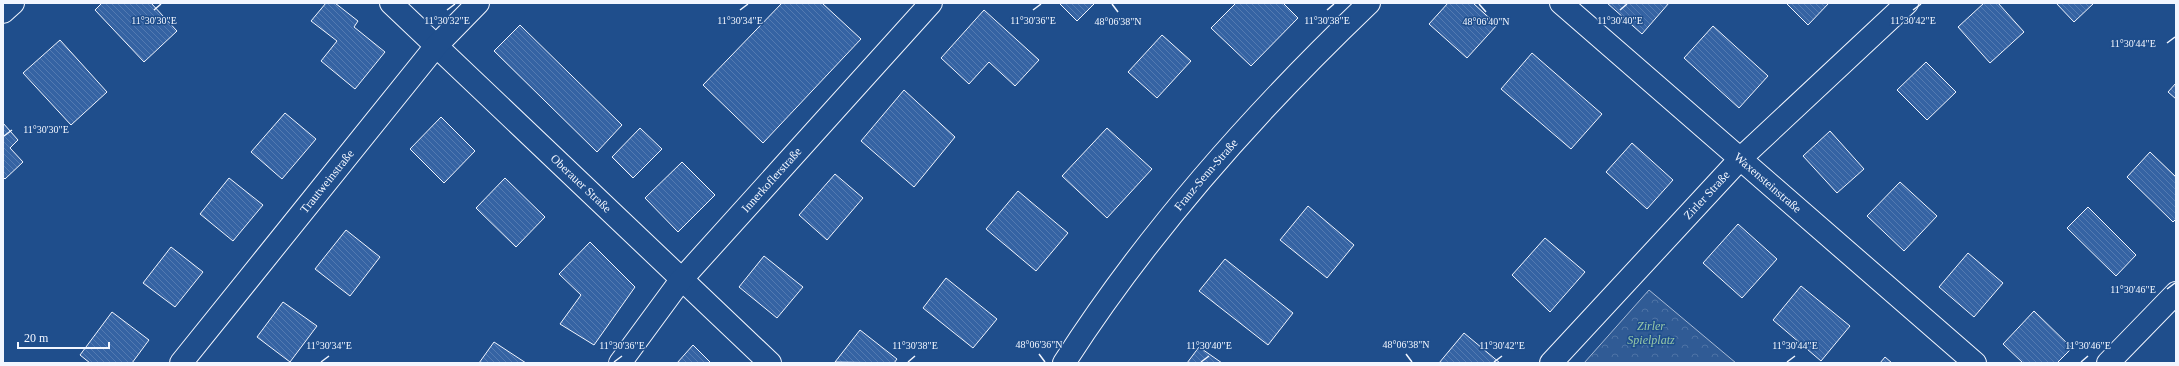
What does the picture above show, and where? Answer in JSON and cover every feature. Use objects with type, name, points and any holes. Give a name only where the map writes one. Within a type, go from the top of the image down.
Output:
[{"type":"street","points":[[3,12],[13,3]]},
{"type":"street","name":"Oberauer Straße","points":[[391,3],[770,363]]},
{"type":"street","name":"Trautweinstraße","points":[[181,363],[436,46],[478,3]]},
{"type":"street","name":"Innerkoflerstraße","points":[[620,363],[681,280],[931,3]]},
{"type":"street","name":"Franz-Senn-Straße","points":[[1064,363],[1089,324],[1176,210],[1302,67],[1369,3]]},
{"type":"street","name":"Waxensteinstraße","points":[[1561,3],[1741,158],[1974,363]]},
{"type":"street","name":"Zirler Straße","points":[[1551,363],[1741,158],[1907,3]]},
{"type":"street","points":[[2108,363],[2176,293]]},
{"type":"green space","name":"Zirler Spielplatz","points":[[1649,290],[1736,363],[1584,363]]},
{"type":"building","points":[[102,3],[151,3],[177,31],[144,62],[95,10]]},
{"type":"building","points":[[326,3],[335,3],[358,21],[354,27],[385,52],[355,89],[321,61],[337,41],[311,21]]},
{"type":"building","points":[[782,3],[822,3],[861,39],[763,143],[703,85]]},
{"type":"building","points":[[1059,3],[1095,3],[1077,21]]},
{"type":"building","points":[[1236,3],[1283,3],[1298,18],[1251,66],[1211,28]]},
{"type":"building","points":[[1448,3],[1473,3],[1497,25],[1467,58],[1429,24]]},
{"type":"building","points":[[1607,3],[1669,3],[1642,34]]},
{"type":"building","points":[[1786,3],[1829,3],[1808,25]]},
{"type":"building","points":[[1984,3],[1998,3],[2024,32],[1990,63],[1958,27]]},
{"type":"building","points":[[2056,3],[2094,3],[2074,22]]},
{"type":"building","points":[[984,10],[1039,60],[1015,86],[989,62],[969,84],[941,58]]},
{"type":"building","points":[[520,25],[622,125],[597,152],[494,51]]},
{"type":"building","points":[[1713,26],[1768,76],[1739,108],[1684,58]]},
{"type":"building","points":[[1162,35],[1191,61],[1157,98],[1128,72]]},
{"type":"building","points":[[60,40],[107,92],[71,125],[23,73]]},
{"type":"building","points":[[1532,53],[1602,114],[1571,149],[1501,89]]},
{"type":"building","points":[[1926,62],[1956,92],[1927,120],[1897,90]]},
{"type":"building","points":[[2176,83],[2176,99],[2168,92]]},
{"type":"building","points":[[904,90],[955,137],[914,187],[861,141]]},
{"type":"building","points":[[285,113],[316,139],[282,179],[251,152]]},
{"type":"building","points":[[441,117],[475,151],[444,183],[410,149]]},
{"type":"building","points":[[3,123],[18,140],[10,148],[23,162],[5,179],[3,177]]},
{"type":"building","points":[[640,128],[662,149],[633,178],[612,157]]},
{"type":"building","points":[[1107,128],[1152,169],[1107,218],[1062,176]]},
{"type":"building","points":[[1830,131],[1864,169],[1837,193],[1803,156]]},
{"type":"building","points":[[1632,143],[1673,180],[1647,209],[1606,172]]},
{"type":"building","points":[[2150,152],[2176,177],[2176,219],[2173,222],[2127,177]]},
{"type":"building","points":[[682,162],[715,195],[678,232],[645,198]]},
{"type":"building","points":[[835,174],[863,198],[827,240],[799,215]]},
{"type":"building","points":[[229,178],[263,205],[233,241],[200,214]]},
{"type":"building","points":[[505,178],[545,217],[516,247],[476,208]]},
{"type":"building","points":[[1900,182],[1937,216],[1904,251],[1867,216]]},
{"type":"building","points":[[1018,191],[1068,233],[1036,271],[986,229]]},
{"type":"building","points":[[1308,206],[1354,245],[1327,278],[1280,240]]},
{"type":"building","points":[[2088,207],[2136,255],[2116,276],[2067,228]]},
{"type":"building","points":[[1738,224],[1777,259],[1742,298],[1703,263]]},
{"type":"building","points":[[346,230],[380,257],[350,296],[315,269]]},
{"type":"building","points":[[1545,238],[1585,272],[1550,312],[1512,275]]},
{"type":"building","points":[[590,242],[635,287],[594,345],[560,324],[581,295],[559,274]]},
{"type":"building","points":[[171,247],[203,272],[175,307],[143,283]]},
{"type":"building","points":[[1968,253],[2003,283],[1974,317],[1939,287]]},
{"type":"building","points":[[764,256],[803,287],[777,318],[739,287]]},
{"type":"building","points":[[1225,259],[1293,313],[1268,345],[1199,291]]},
{"type":"building","points":[[946,278],[997,319],[973,348],[923,308]]},
{"type":"building","points":[[1801,286],[1850,326],[1821,361],[1773,320]]},
{"type":"building","points":[[283,302],[317,326],[290,362],[257,337]]},
{"type":"building","points":[[2034,311],[2072,348],[2057,363],[2023,363],[2003,344]]},
{"type":"building","points":[[112,312],[149,340],[132,363],[90,363],[80,355]]},
{"type":"building","points":[[860,330],[897,359],[894,363],[835,362]]},
{"type":"building","points":[[1464,333],[1500,363],[1439,363]]},
{"type":"building","points":[[494,342],[526,363],[479,363]]},
{"type":"building","points":[[693,345],[711,363],[677,363]]},
{"type":"building","points":[[1199,347],[1222,363],[1187,363]]},
{"type":"building","points":[[1885,357],[1892,363],[1880,363]]}]
